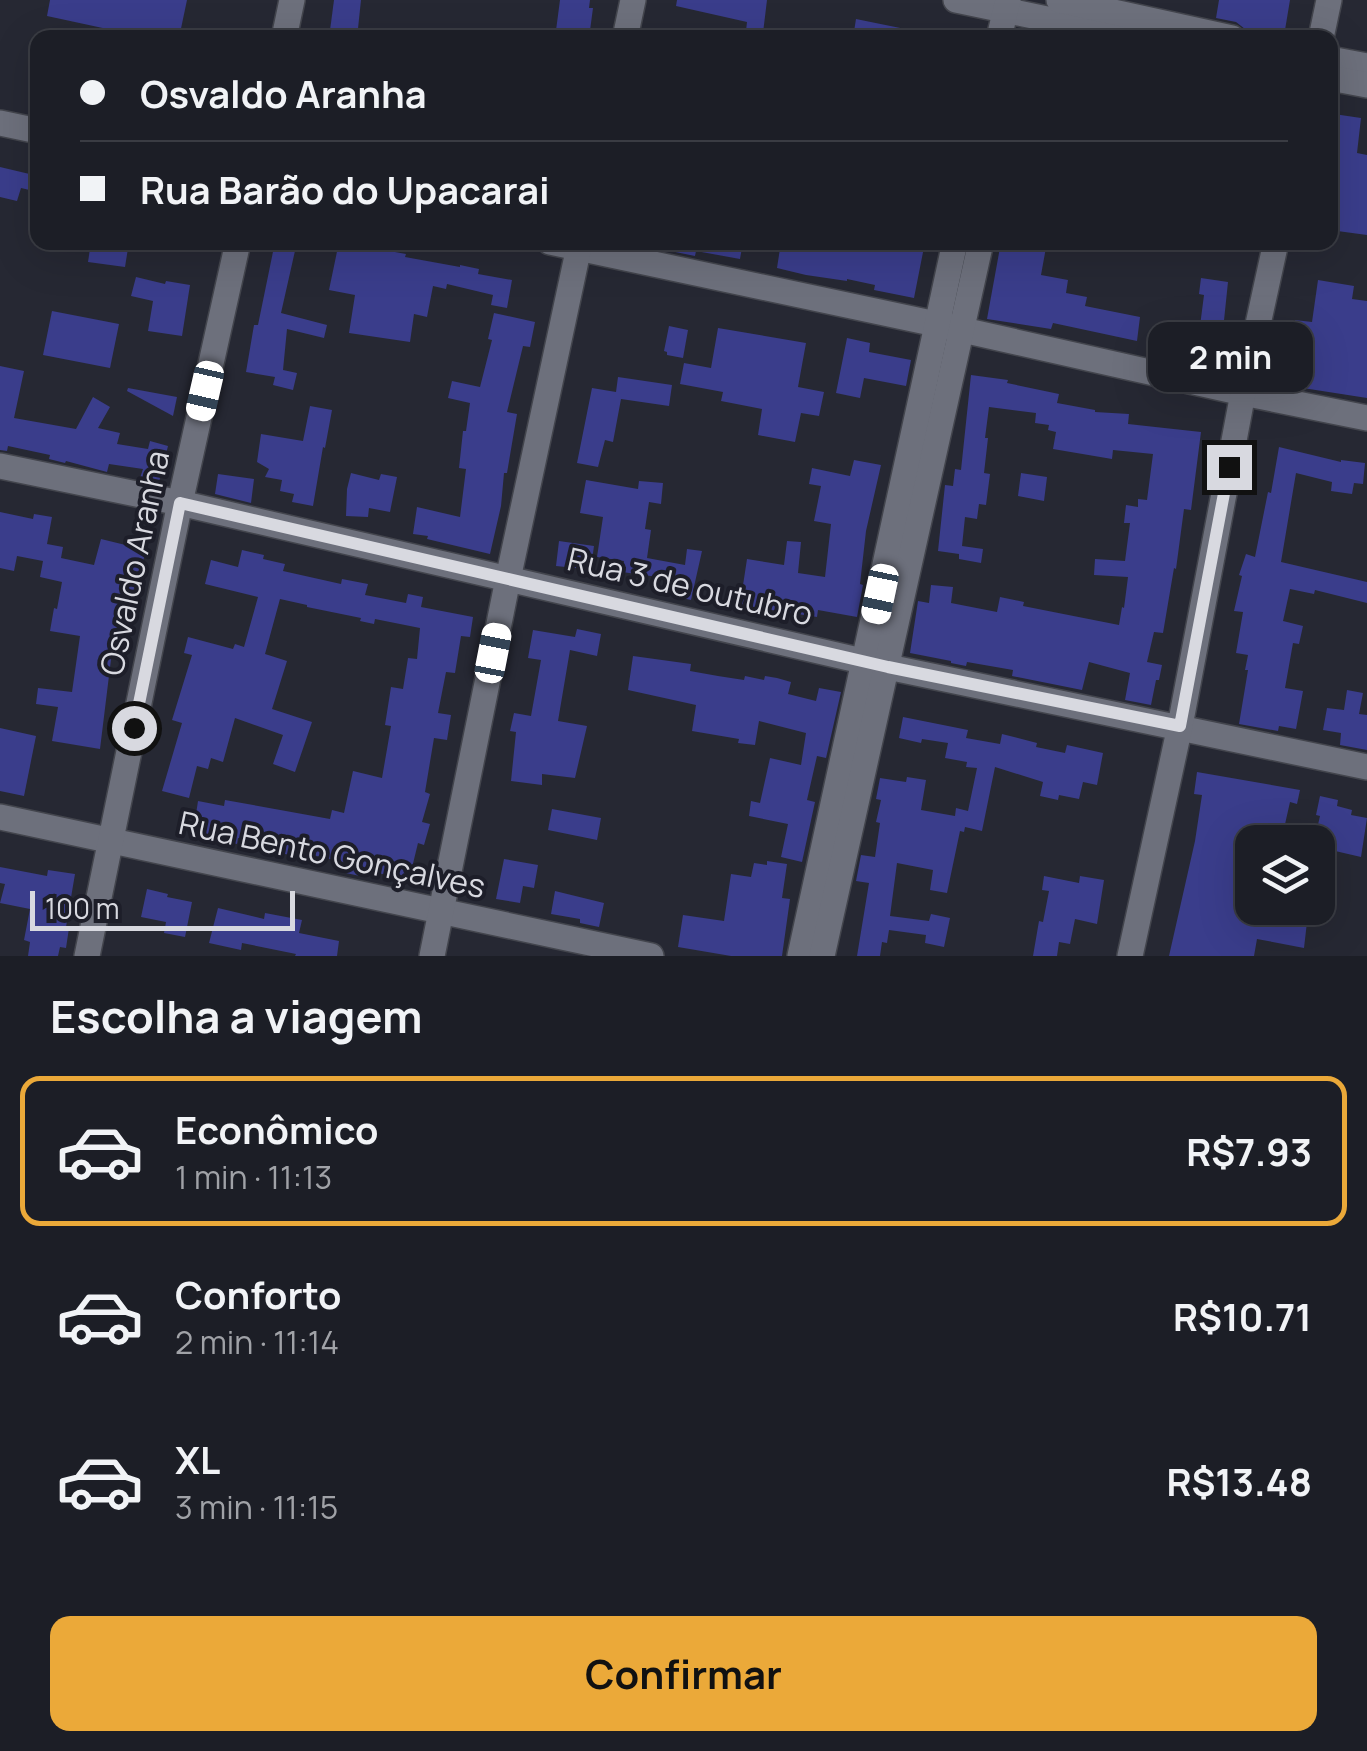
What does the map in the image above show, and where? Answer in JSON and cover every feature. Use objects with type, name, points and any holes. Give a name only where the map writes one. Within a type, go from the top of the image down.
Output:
[{"type":"street","points":[[286,30],[292,0]]},
{"type":"street","points":[[627,30],[633,0]]},
{"type":"street","points":[[956,0],[1006,5],[1031,18],[1130,29]]},
{"type":"street","points":[[1060,0],[1130,29]]},
{"type":"street","points":[[1323,30],[1329,0]]},
{"type":"street","points":[[1001,30],[1006,5]]},
{"type":"street","points":[[1338,61],[1367,66]]},
{"type":"street","points":[[1338,80],[1367,86]]},
{"type":"street","points":[[0,123],[30,129]]},
{"type":"street","name":"Osvaldo Aranha","points":[[87,956],[236,250]]},
{"type":"street","points":[[432,956],[578,250]]},
{"type":"street","points":[[597,250],[1367,418]]},
{"type":"street","points":[[800,956],[824,899],[877,664],[912,498],[936,324],[953,250]]},
{"type":"street","points":[[912,498],[962,330],[979,250]]},
{"type":"street","points":[[1130,956],[1274,250]]},
{"type":"street","name":"Rua 3 de outubro","points":[[0,466],[180,503],[877,664],[1367,767]]},
{"type":"street","name":"Rua Bento Gonçalves","points":[[0,816],[651,956]]},
{"type":"street","points":[[822,956],[824,899]]},
{"type":"building","points":[[50,0],[187,0],[181,30],[112,30],[47,16]]},
{"type":"building","points":[[334,0],[361,0],[358,30],[330,30]]},
{"type":"building","points":[[560,0],[590,0],[590,30],[556,30]]},
{"type":"building","points":[[677,0],[767,0],[763,30],[746,30],[747,22],[676,6]]},
{"type":"building","points":[[1219,0],[1290,0],[1285,30],[1251,30],[1216,18]]},
{"type":"building","points":[[856,19],[910,30],[854,30]]},
{"type":"building","points":[[1338,115],[1361,118],[1357,153],[1367,155],[1367,235],[1338,231]]},
{"type":"building","points":[[0,167],[30,174],[30,190],[21,188],[17,201],[0,197]]},
{"type":"building","points":[[90,250],[128,250],[125,267],[88,262]]},
{"type":"building","points":[[273,250],[295,250],[281,313],[327,325],[324,338],[287,329],[283,370],[297,373],[293,390],[273,385],[275,377],[246,372],[254,325],[258,325]]},
{"type":"building","points":[[337,250],[384,250],[479,269],[478,274],[512,280],[507,308],[491,305],[493,295],[447,284],[446,289],[433,286],[427,317],[414,314],[410,342],[349,333],[355,295],[329,290]]},
{"type":"building","points":[[666,250],[742,250],[740,259],[696,251],[695,256]]},
{"type":"building","points":[[780,250],[923,250],[914,298],[874,290],[875,285],[777,268]]},
{"type":"building","points":[[1000,250],[1046,250],[1041,275],[1068,280],[1066,293],[1087,297],[1085,306],[1140,317],[1137,341],[1053,323],[1051,329],[987,319]]},
{"type":"building","points":[[136,277],[190,285],[182,336],[148,331],[153,301],[131,296]]},
{"type":"building","points":[[1201,278],[1228,282],[1222,362],[1166,353],[1170,328],[1192,332],[1193,325],[1200,326],[1204,295],[1199,294]]},
{"type":"building","points":[[1318,280],[1354,286],[1352,299],[1367,301],[1367,398],[1290,386],[1295,320],[1312,322]]},
{"type":"building","points":[[52,311],[119,324],[110,368],[43,355]]},
{"type":"building","points":[[494,313],[535,322],[530,347],[523,346],[507,412],[517,414],[490,554],[413,534],[417,507],[460,517],[466,469],[459,468],[470,403],[448,398],[452,381],[480,387],[492,340],[488,339]]},
{"type":"building","points":[[669,326],[688,330],[683,358],[664,351]]},
{"type":"building","points":[[718,328],[806,343],[798,387],[824,392],[819,416],[801,413],[795,442],[758,435],[762,409],[721,401],[723,392],[680,384],[684,363],[711,368]]},
{"type":"building","points":[[847,338],[870,343],[869,352],[911,360],[906,386],[864,378],[860,398],[836,393]]},
{"type":"building","points":[[0,366],[24,371],[14,418],[76,429],[93,397],[110,407],[98,428],[120,433],[117,444],[148,449],[150,441],[168,446],[159,482],[140,478],[143,469],[109,464],[107,472],[8,446],[7,451],[0,450]]},
{"type":"building","points":[[971,375],[1059,394],[1057,403],[1095,412],[1129,414],[1128,424],[1201,432],[1191,510],[1184,509],[1163,633],[1154,632],[1147,662],[1162,665],[1151,705],[1125,700],[1130,673],[1089,662],[1082,690],[1012,676],[1013,670],[967,662],[966,666],[910,653],[918,601],[929,603],[931,585],[953,587],[951,603],[997,612],[1000,597],[1024,602],[1023,606],[1119,625],[1124,608],[1128,577],[1094,575],[1095,559],[1125,561],[1130,523],[1124,523],[1126,505],[1138,507],[1138,499],[1147,500],[1153,454],[1113,450],[1112,459],[1053,449],[1056,432],[1048,430],[1049,425],[1035,423],[1036,413],[989,407],[984,473],[990,474],[986,505],[979,504],[977,519],[965,517],[962,546],[983,549],[981,563],[938,551],[945,485],[953,486],[955,469],[961,470]]},
{"type":"building","points":[[618,377],[672,385],[669,406],[621,399],[613,442],[605,440],[598,467],[577,463],[592,388],[616,392]]},
{"type":"building","points":[[128,388],[177,397],[173,416],[127,391]]},
{"type":"building","points":[[310,406],[332,410],[313,506],[292,502],[294,494],[280,491],[282,480],[265,477],[269,469],[257,462],[261,434],[303,441]]},
{"type":"building","points":[[1279,447],[1341,462],[1365,463],[1363,484],[1354,483],[1352,494],[1331,491],[1332,482],[1296,473],[1281,562],[1367,582],[1367,603],[1315,590],[1314,594],[1290,589],[1283,621],[1303,626],[1299,644],[1293,643],[1285,688],[1303,691],[1296,729],[1279,726],[1278,731],[1239,724],[1248,655],[1236,653],[1243,612],[1234,611],[1246,554],[1255,557]]},
{"type":"building","points":[[854,460],[881,465],[866,531],[857,617],[818,610],[817,617],[740,605],[747,559],[784,565],[787,541],[801,542],[798,573],[825,577],[831,524],[814,521],[821,486],[809,484],[812,468],[850,476]]},
{"type":"building","points":[[351,473],[379,480],[381,474],[397,477],[390,512],[369,508],[368,517],[346,516]]},
{"type":"building","points":[[1021,473],[1047,477],[1044,501],[1018,496]]},
{"type":"building","points":[[218,474],[254,479],[251,503],[215,494]]},
{"type":"building","points":[[586,480],[638,489],[639,481],[663,483],[661,504],[649,502],[645,529],[651,530],[647,558],[685,565],[687,549],[702,551],[691,600],[682,598],[683,591],[670,588],[672,579],[622,572],[624,561],[597,557],[603,517],[580,513]]},
{"type":"building","points":[[0,512],[33,519],[34,514],[52,517],[47,544],[63,547],[61,558],[94,565],[101,539],[146,550],[133,593],[123,591],[100,749],[52,741],[58,707],[36,704],[38,688],[72,692],[80,636],[50,631],[62,582],[40,577],[43,561],[17,556],[14,571],[0,568]]},
{"type":"building","points":[[559,541],[594,546],[592,560],[586,559],[585,569],[556,566]]},
{"type":"building","points":[[242,550],[285,564],[283,571],[341,584],[342,579],[368,584],[365,595],[406,603],[408,594],[423,597],[421,607],[473,617],[470,637],[461,636],[455,673],[446,672],[438,713],[451,715],[447,740],[434,738],[425,792],[430,794],[422,822],[430,824],[424,845],[418,843],[409,880],[361,869],[360,876],[346,873],[348,863],[308,854],[307,858],[285,854],[286,848],[238,838],[237,844],[193,834],[198,801],[224,806],[225,800],[330,819],[332,810],[344,813],[353,771],[382,778],[391,726],[385,725],[391,687],[403,689],[408,658],[417,659],[420,628],[375,619],[374,624],[280,599],[265,654],[287,661],[272,709],[312,722],[295,772],[273,764],[283,735],[235,718],[223,762],[211,758],[208,769],[197,766],[189,798],[162,791],[182,723],[172,720],[192,655],[184,653],[188,637],[233,649],[235,644],[244,647],[258,597],[205,584],[211,560],[238,567]]},
{"type":"building","points":[[577,629],[601,634],[597,656],[570,650],[558,721],[587,726],[575,778],[542,774],[542,785],[511,781],[516,732],[510,731],[514,713],[531,716],[541,660],[528,658],[533,630],[575,637]]},
{"type":"building","points":[[633,656],[691,664],[690,671],[744,680],[745,676],[777,678],[791,682],[788,694],[816,701],[819,688],[841,692],[826,758],[817,756],[807,800],[815,802],[802,862],[781,857],[788,824],[749,816],[751,801],[760,803],[770,758],[801,765],[806,733],[759,721],[755,745],[692,731],[696,705],[628,690]]},
{"type":"building","points":[[1347,690],[1363,693],[1359,714],[1367,715],[1367,750],[1340,745],[1341,733],[1323,730],[1327,708],[1344,710]]},
{"type":"building","points":[[903,717],[968,730],[966,738],[1000,744],[1002,734],[1065,753],[1067,745],[1103,753],[1097,785],[1083,782],[1079,799],[1059,795],[1058,800],[1040,796],[1043,782],[995,767],[982,831],[965,827],[964,832],[960,831],[947,893],[930,890],[933,870],[897,863],[890,916],[929,921],[931,914],[950,918],[944,947],[925,943],[926,935],[889,930],[880,956],[857,956],[869,883],[856,881],[861,855],[875,857],[880,778],[926,780],[921,810],[955,816],[956,808],[968,811],[977,768],[945,758],[948,743],[899,738]]},
{"type":"building","points":[[0,728],[36,736],[24,796],[0,791]]},
{"type":"building","points":[[1197,772],[1300,790],[1297,804],[1290,802],[1285,825],[1235,825],[1235,925],[1307,925],[1304,948],[1257,939],[1254,956],[1169,956],[1195,841],[1202,795],[1194,794]]},
{"type":"building","points":[[1320,796],[1338,800],[1337,806],[1352,810],[1351,815],[1367,818],[1361,857],[1335,851],[1335,825],[1318,825],[1320,816],[1316,815]]},
{"type":"building","points":[[552,809],[601,818],[597,840],[548,830]]},
{"type":"building","points":[[504,859],[538,865],[534,888],[523,886],[520,903],[496,899]]},
{"type":"building","points":[[767,861],[787,864],[782,898],[790,899],[782,956],[731,956],[678,947],[683,915],[724,921],[731,874],[751,877],[754,863],[767,865]]},
{"type":"building","points":[[0,867],[47,876],[48,870],[75,874],[66,948],[60,947],[58,956],[28,956],[30,942],[24,940],[30,909],[0,903],[5,884],[0,883]]},
{"type":"building","points":[[1044,876],[1079,883],[1080,876],[1104,880],[1097,924],[1075,919],[1070,944],[1059,942],[1057,956],[1033,956],[1049,891],[1042,890]]},
{"type":"building","points":[[147,889],[192,902],[185,937],[164,933],[166,922],[141,917]]},
{"type":"building","points":[[555,891],[604,903],[599,927],[551,914]]},
{"type":"building","points":[[218,908],[264,919],[265,913],[302,920],[299,933],[339,941],[337,956],[295,956],[242,943],[241,950],[209,943]]},
{"type":"route","points":[[134,728],[180,503],[888,667],[1180,726],[1229,467]]}]
